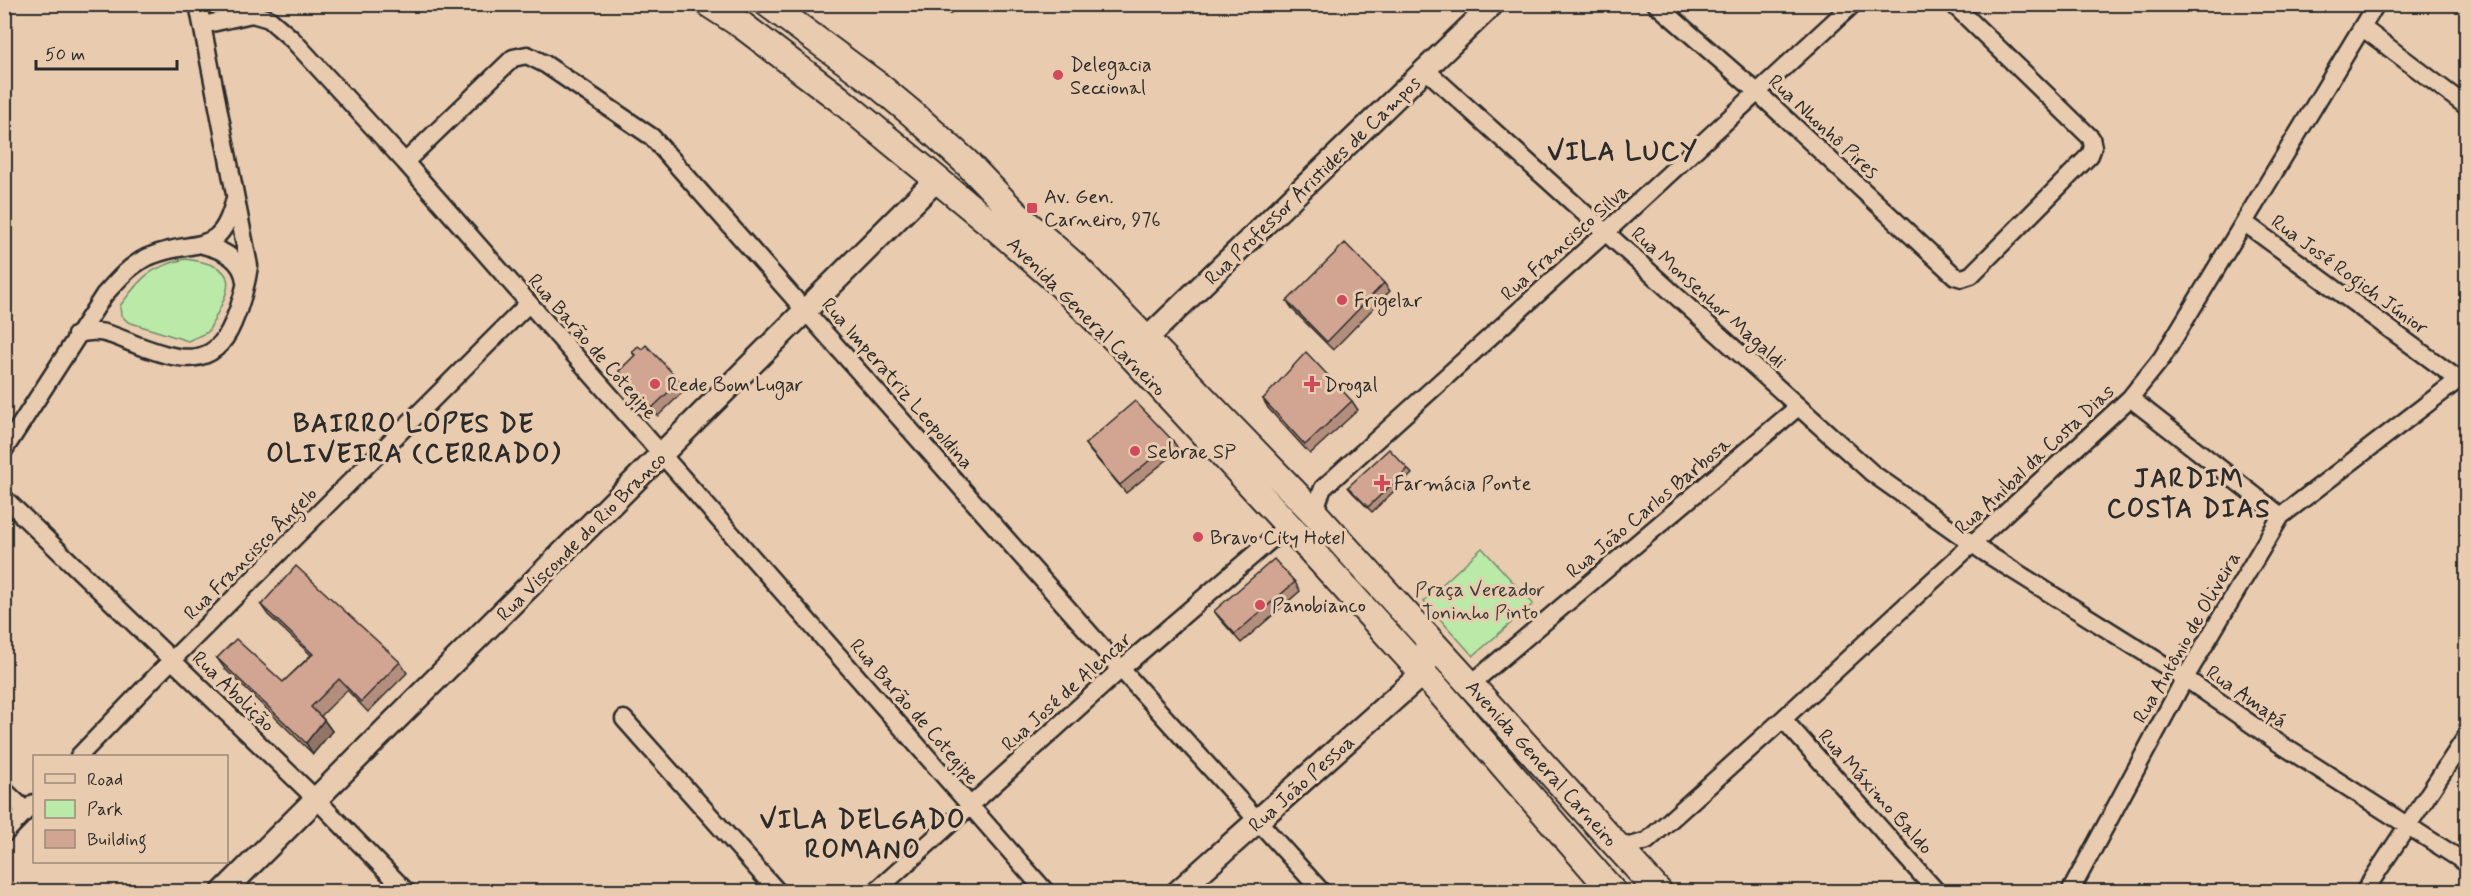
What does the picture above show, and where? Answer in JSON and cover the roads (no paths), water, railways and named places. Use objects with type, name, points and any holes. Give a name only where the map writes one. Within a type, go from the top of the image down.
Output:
[{"type":"main road","name":"Avenida General Carneiro","points":[[709,4],[743,26],[838,98],[1139,347],[1317,516],[1659,891]]},
{"type":"main road","name":"Avenida General Carneiro","points":[[768,4],[870,79],[915,116],[966,162],[1015,213],[1076,267],[1139,347],[1288,525],[1423,673],[1613,891]]},
{"type":"main road","name":"Rua Visconde do Rio Branco","points":[[223,891],[937,179]]},
{"type":"main road","points":[[1423,673],[1427,660],[1426,635]]},
{"type":"main road","name":"Rua João Pessoa","points":[[1178,891],[1423,673]]},
{"type":"street","points":[[76,335],[92,330],[108,333],[170,356],[193,358],[205,356],[218,348],[226,339],[246,289],[249,266],[198,4]]},
{"type":"street","name":"Rua Professor Aristides de Campos","points":[[1139,347],[1493,4]]},
{"type":"street","name":"Rua Nhonhô Pires","points":[[1656,4],[1758,92],[1955,276],[1962,278],[1971,275],[2090,155],[2093,147],[2091,138],[1953,4]]},
{"type":"street","name":"Rua Francisco Silva","points":[[1317,516],[1317,501],[1323,488],[1606,232],[1853,4]]},
{"type":"street","name":"Rua Anibal da Costa Dias","points":[[1616,844],[1631,846],[1647,841],[1973,545],[2130,398],[2162,358],[2376,4]]},
{"type":"street","name":"Rua Barão de Cotegipe","points":[[202,25],[252,14],[268,19],[292,39],[405,162],[1046,891]]},
{"type":"street","points":[[2363,28],[2466,106]]},
{"type":"street","name":"Rua Imperatriz Leopoldina","points":[[405,162],[513,58],[527,55],[545,64],[652,137],[1121,669],[1322,891]]},
{"type":"street","name":"Rua Monsenhor Magaldi","points":[[1426,70],[1798,408],[1872,472],[1973,545]]},
{"type":"street","points":[[4,450],[76,335],[104,295],[123,274],[155,254],[203,245],[214,239],[225,227],[236,194]]},
{"type":"street","name":"Rua José Rogich Júnior","points":[[2245,223],[2463,377]]},
{"type":"street","points":[[203,245],[227,253],[238,264],[245,277],[246,289]]},
{"type":"street","points":[[104,295],[100,315],[102,324],[108,333]]},
{"type":"street","name":"Rua Francisco Ângelo","points":[[80,755],[528,304]]},
{"type":"street","name":"Rua Antônio de Oliveira","points":[[2070,891],[2185,678],[2281,516],[2463,377]]},
{"type":"street","points":[[2130,398],[2281,516]]},
{"type":"street","name":"Rua João Carlos Barbosa","points":[[1471,684],[1798,408]]},
{"type":"street","name":"Rua Abolição","points":[[4,498],[407,891]]},
{"type":"street","name":"Rua José de Alencar","points":[[874,891],[1121,669],[1288,525]]},
{"type":"street","name":"Rua Amapá","points":[[1973,545],[2185,678],[2277,742],[2466,863]]},
{"type":"street","points":[[624,719],[778,891]]},
{"type":"street","name":"Rua Máximo Baldo","points":[[1783,719],[1937,891]]},
{"type":"street","points":[[2364,891],[2466,737]]},
{"type":"street","points":[[4,790],[30,807],[4,834]]},
{"type":"place","name":"Delegacia Seccional","points":[[1058,75]]},
{"type":"place","name":"Av. Gen. Carneiro, 976","points":[[1032,208]]},
{"type":"place","name":"Frigelar","points":[[1342,300]]},
{"type":"place","name":"Rede Bom Lugar","points":[[655,384]]},
{"type":"place","name":"Drogal","points":[[1312,384]]},
{"type":"place","name":"Sebrae SP","points":[[1135,451]]},
{"type":"place","name":"Farmácia Ponte","points":[[1382,483]]},
{"type":"place","name":"Bravo City Hotel","points":[[1198,537]]},
{"type":"place","name":"Panobianco","points":[[1260,605]]},
{"type":"district","name":"VILA LUCY","points":[[1623,151]]},
{"type":"district","name":"BAIRRO LOPES DE OLIVEIRA (CERRADO)","points":[[414,438]]},
{"type":"district","name":"JARDIM COSTA DIAS","points":[[2189,493]]},
{"type":"district","name":"VILA DELGADO ROMANO","points":[[863,834]]},
{"type":"park label","name":"Praça Vereador Toninho Pinto","points":[[1480,600]]}]
